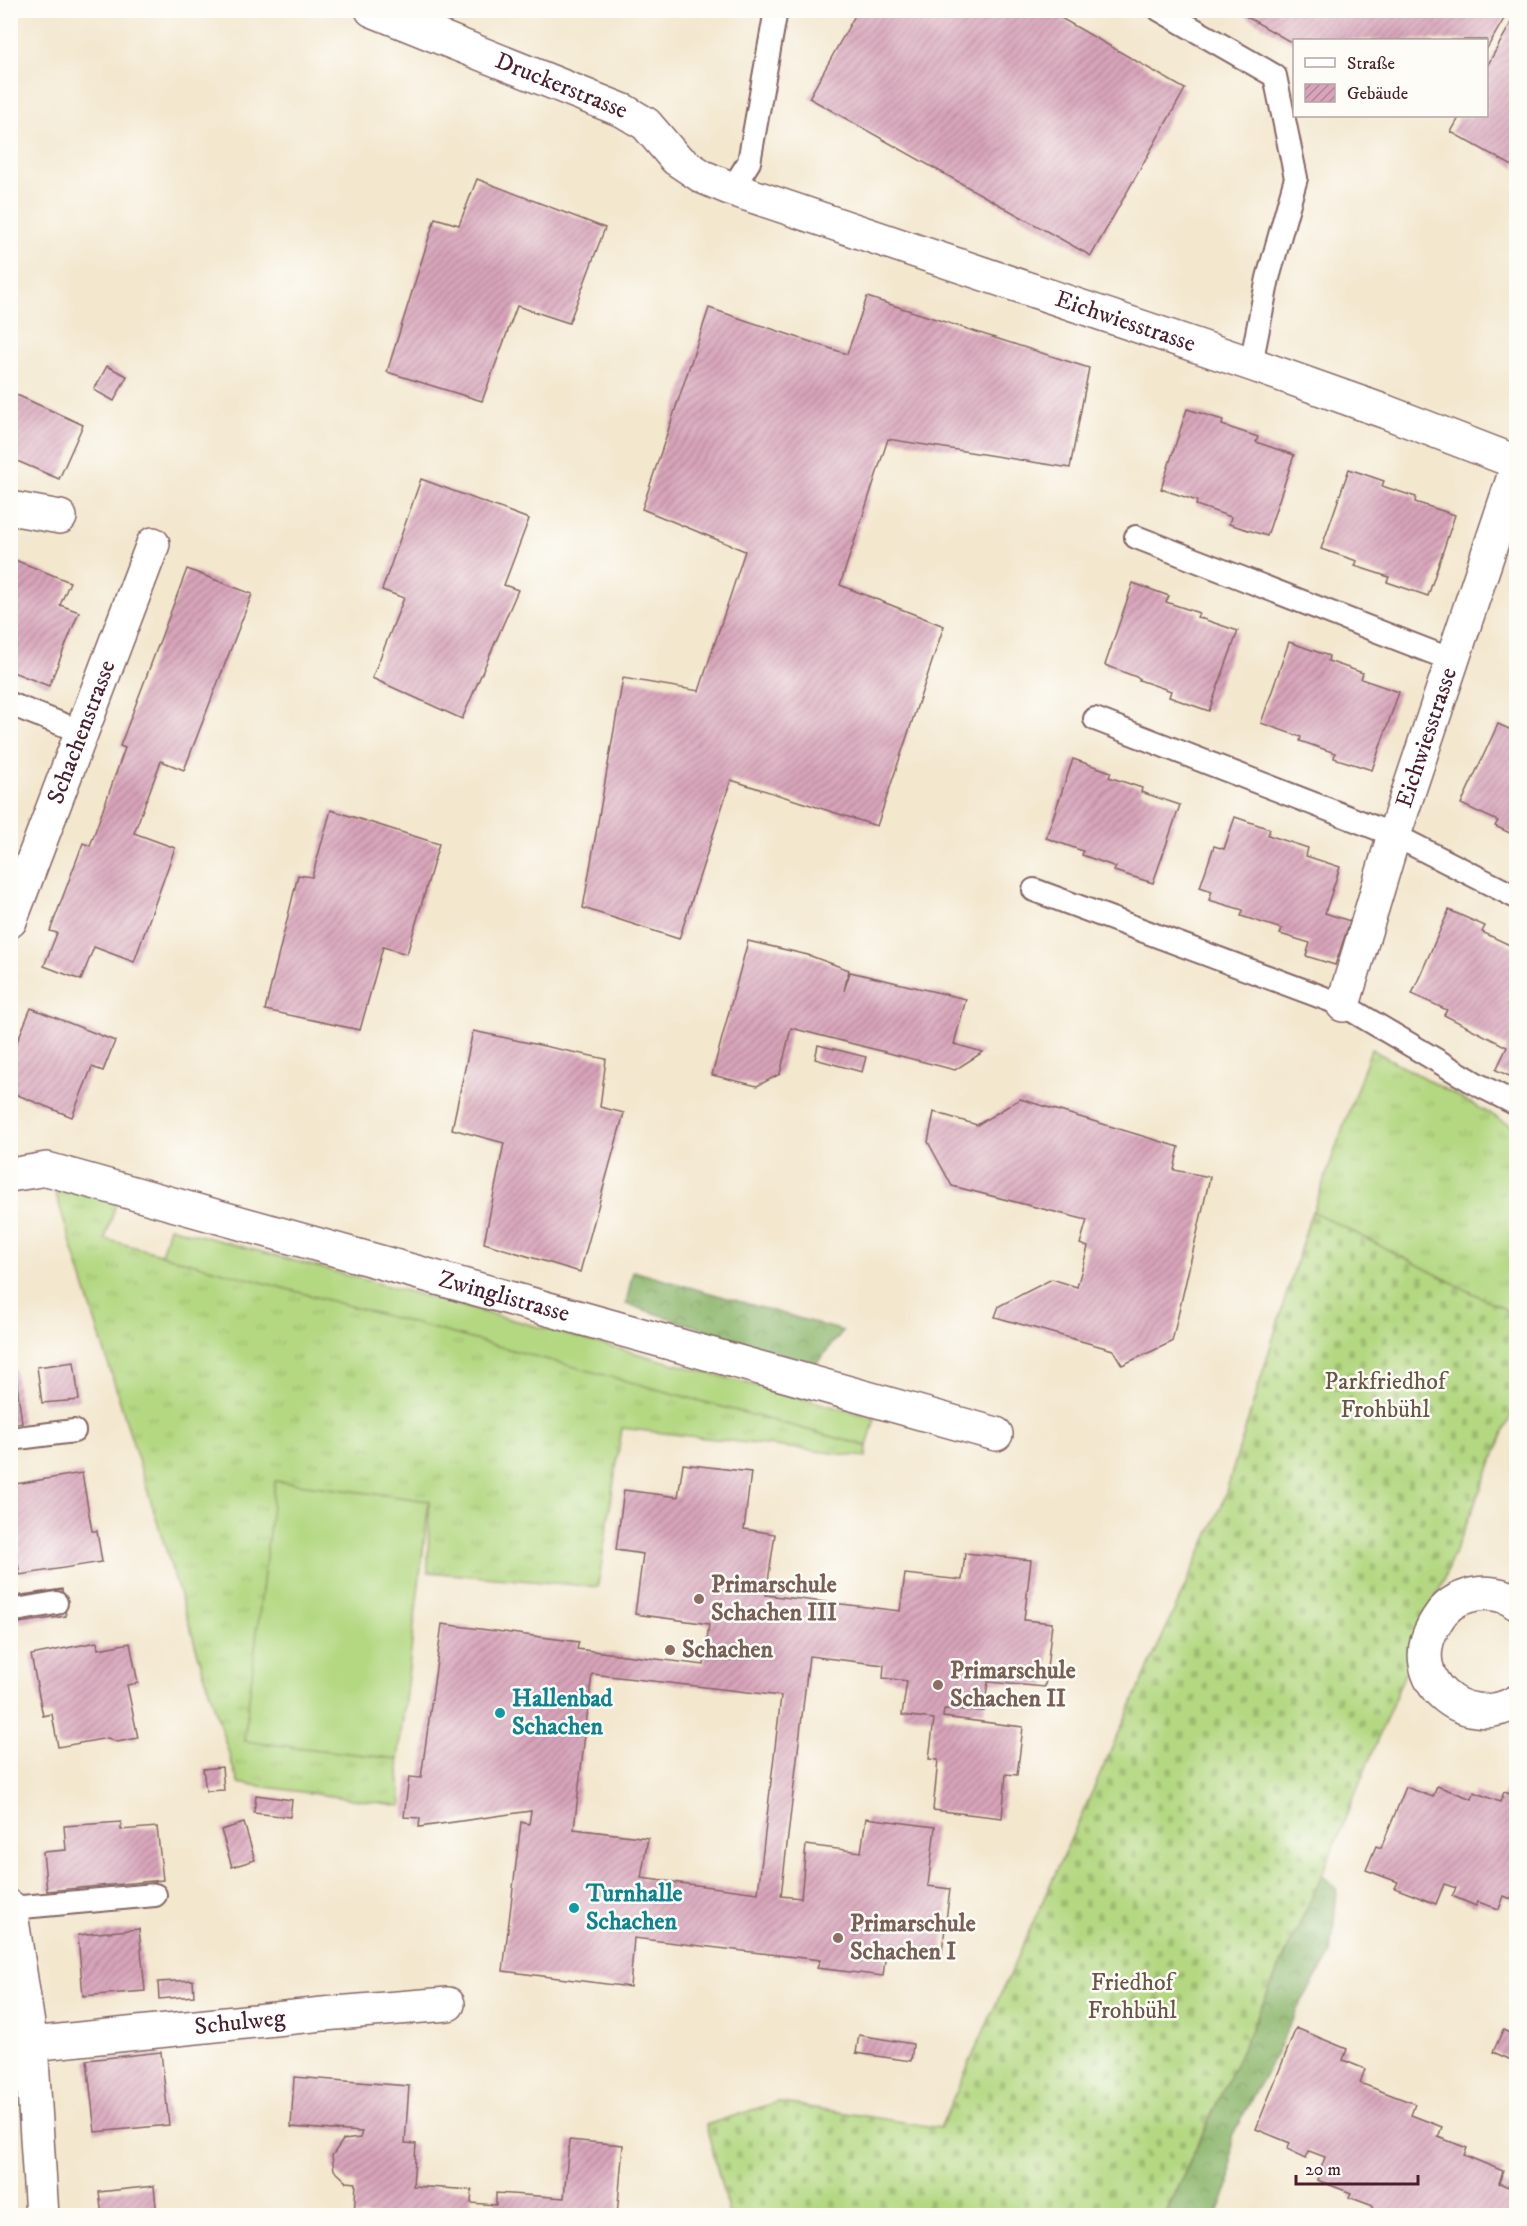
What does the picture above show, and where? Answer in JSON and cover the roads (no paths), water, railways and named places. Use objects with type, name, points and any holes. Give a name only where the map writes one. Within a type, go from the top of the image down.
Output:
[{"type":"street","name":"Druckerstrasse","points":[[372,10],[624,111],[646,124],[676,159],[703,177],[732,189]]},
{"type":"street","name":"Eichwiesstrasse","points":[[732,189],[1251,364],[1386,412],[1516,462]]},
{"type":"street","name":"Eichwiesstrasse","points":[[1343,1005],[1394,835],[1516,470]]},
{"type":"street","points":[[10,508],[60,517]]},
{"type":"street","name":"Schachenstrasse","points":[[10,921],[153,544]]},
{"type":"street","name":"Zwinglistrasse","points":[[10,1175],[47,1169],[996,1434]]},
{"type":"street","points":[[1516,1603],[1494,1594],[1475,1594],[1457,1599],[1441,1611],[1426,1638],[1425,1646],[1426,1667],[1434,1685],[1448,1700],[1465,1709],[1485,1713],[1505,1709],[1516,1702]]},
{"type":"street","points":[[11,1907],[31,2044],[42,2216]]},
{"type":"street","name":"Schulweg","points":[[31,2044],[311,2015],[448,2004]]},
{"type":"lane","points":[[732,189],[749,162],[776,10]]},
{"type":"lane","points":[[1160,10],[1275,76],[1296,178],[1268,278],[1251,364]]},
{"type":"lane","points":[[1136,537],[1452,660]]},
{"type":"lane","points":[[10,704],[82,732]]},
{"type":"lane","points":[[1095,719],[1394,835],[1516,897]]},
{"type":"lane","points":[[1034,890],[1343,1005],[1475,1083],[1516,1104]]},
{"type":"lane","points":[[10,1439],[74,1431]]},
{"type":"lane","points":[[10,1611],[56,1603]]},
{"type":"lane","points":[[11,1907],[155,1895]]},
{"type":"place","name":"Primarschule Schachen III","points":[[699,1599]]},
{"type":"place","name":"Schachen","points":[[670,1650]]},
{"type":"place","name":"Primarschule Schachen II","points":[[938,1685]]},
{"type":"place","name":"Hallenbad Schachen","points":[[500,1713]]},
{"type":"place","name":"Turnhalle Schachen","points":[[574,1908]]},
{"type":"place","name":"Primarschule Schachen I","points":[[838,1938]]},
{"type":"park label","name":"Parkfriedhof Frohbühl","points":[[1385,1396]]},
{"type":"park label","name":"Friedhof Frohbühl","points":[[1132,1997]]}]
